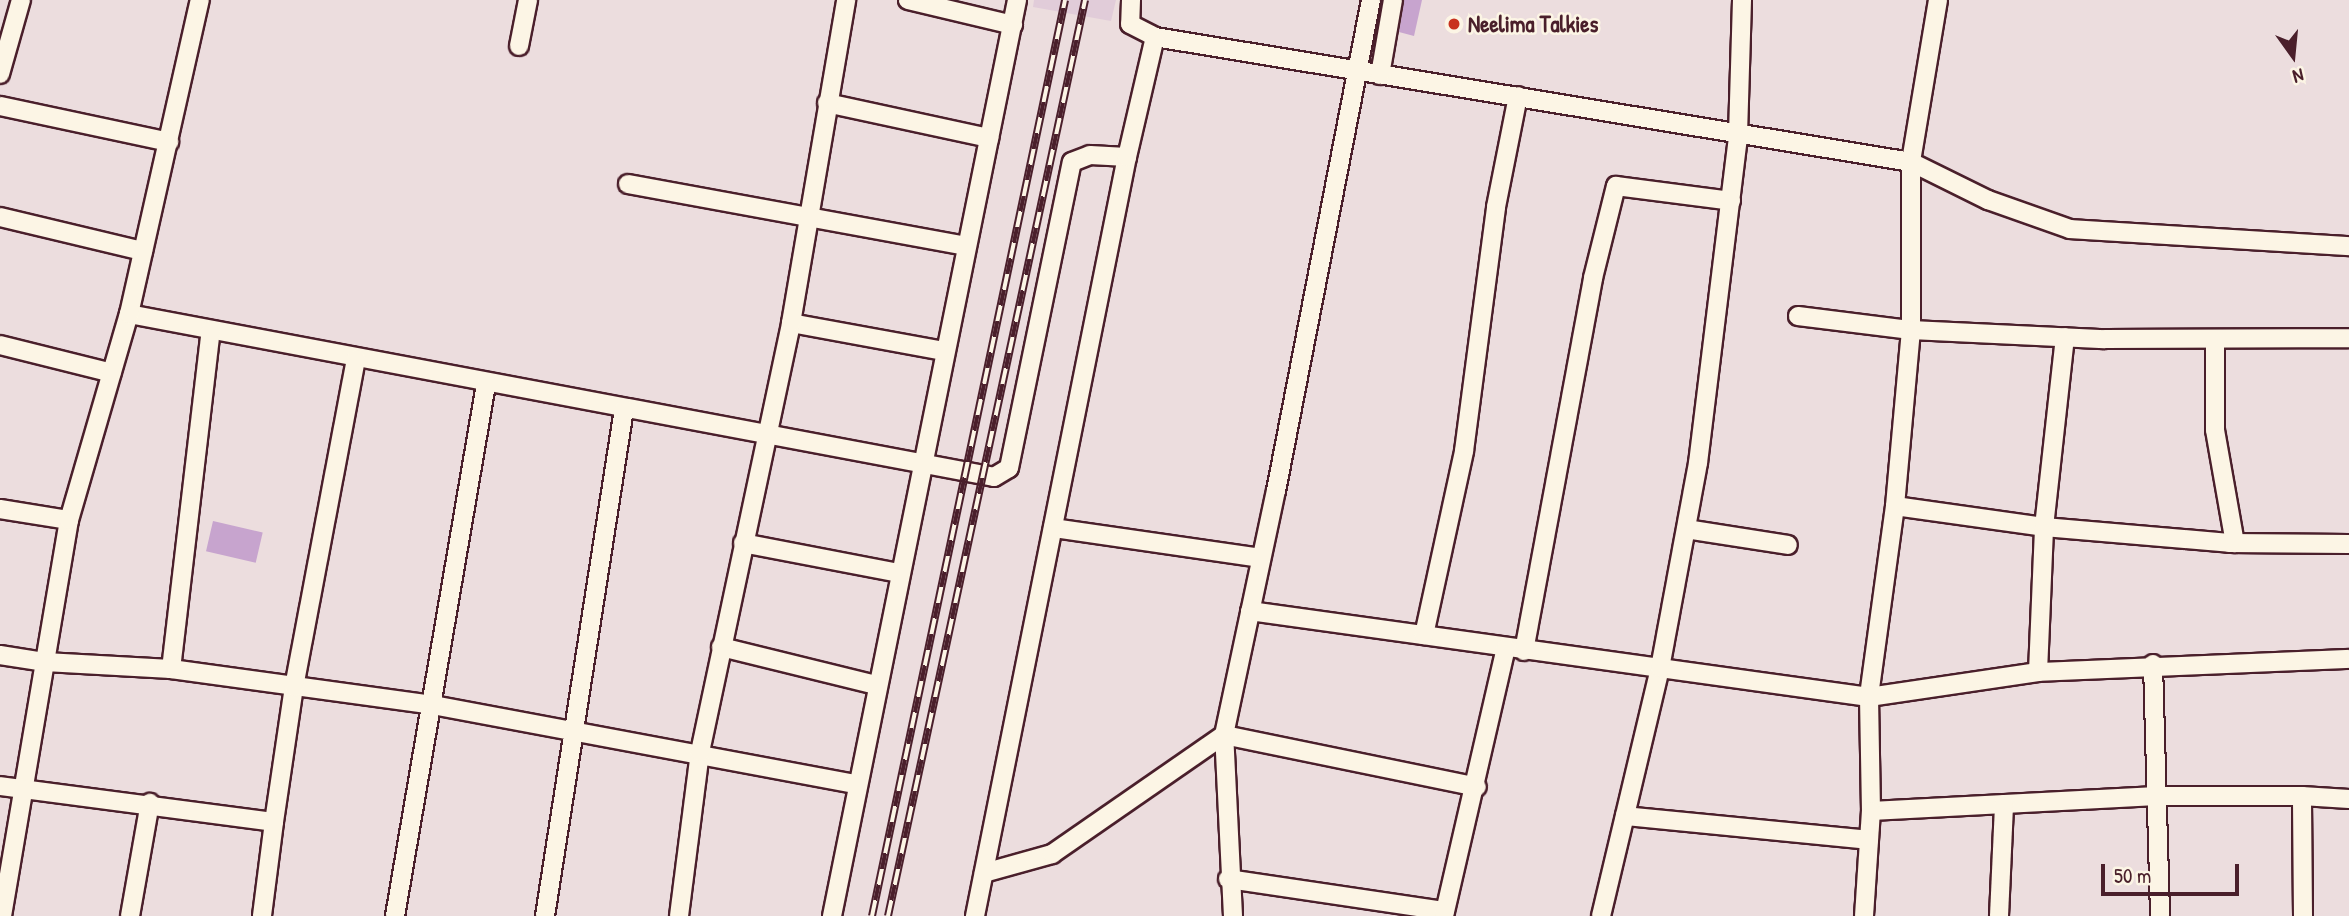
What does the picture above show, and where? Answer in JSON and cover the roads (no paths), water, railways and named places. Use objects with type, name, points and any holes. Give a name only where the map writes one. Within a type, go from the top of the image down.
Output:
[{"type":"street","points":[[2,916],[69,520],[129,314],[200,0]]},
{"type":"street","points":[[519,46],[528,0]]},
{"type":"street","points":[[679,916],[700,752],[791,323],[846,0]]},
{"type":"street","points":[[908,0],[1013,25]]},
{"type":"street","points":[[832,916],[855,784],[924,465],[944,351],[1017,0]]},
{"type":"street","points":[[1131,0],[1130,24],[1155,37],[1234,47],[1359,73],[1518,96],[1911,162],[1988,200],[2070,229],[2349,246]]},
{"type":"street","points":[[1233,916],[1228,879],[1224,735],[1359,73],[1371,0]]},
{"type":"street","points":[[1380,75],[1394,0]]},
{"type":"street","points":[[1601,916],[1660,668],[1685,529],[1731,201],[1738,135],[1742,0]]},
{"type":"street","points":[[1864,916],[1871,811],[1869,697],[1895,506],[1911,330],[1911,162],[1938,0]]},
{"type":"street","points":[[0,74],[12,9]]},
{"type":"street","points":[[975,916],[1127,158],[1155,37]]},
{"type":"street","points":[[1424,635],[1464,452],[1496,207],[1518,96]]},
{"type":"street","points":[[827,103],[989,138]]},
{"type":"street","points":[[0,106],[169,142]]},
{"type":"street","points":[[129,314],[486,384],[994,477],[1009,468],[1072,162],[1090,155],[1127,158]]},
{"type":"street","points":[[628,184],[966,246]]},
{"type":"street","points":[[1228,879],[1445,913],[1515,650],[1593,278],[1616,186],[1731,201]]},
{"type":"street","points":[[0,218],[144,251]]},
{"type":"street","points":[[1798,316],[1911,330],[2065,337],[2349,338]]},
{"type":"street","points":[[791,323],[944,351]]},
{"type":"street","points":[[171,669],[211,330]]},
{"type":"street","points":[[2038,672],[2044,527],[2065,337]]},
{"type":"street","points":[[2215,339],[2215,430],[2235,543]]},
{"type":"street","points":[[0,345],[111,373]]},
{"type":"street","points":[[262,916],[294,687],[356,359]]},
{"type":"street","points":[[395,916],[486,384]]},
{"type":"street","points":[[545,916],[577,729],[624,409]]},
{"type":"street","points":[[1895,506],[2044,527],[2235,543],[2349,544]]},
{"type":"street","points":[[0,509],[69,520]]},
{"type":"street","points":[[1053,528],[1261,558]]},
{"type":"street","points":[[1685,529],[1788,545]]},
{"type":"street","points":[[743,543],[899,573]]},
{"type":"street","points":[[1250,611],[1515,650],[1869,697],[2038,672],[2153,664],[2349,659]]},
{"type":"street","points":[[721,648],[876,685]]},
{"type":"street","points":[[0,655],[45,662],[171,669],[433,705],[700,752],[855,784]]},
{"type":"street","points":[[2153,664],[2160,916]]},
{"type":"street","points":[[984,873],[1052,855],[1224,735],[1477,787]]},
{"type":"street","points":[[0,786],[150,803],[274,822]]},
{"type":"street","points":[[1871,811],[2157,796],[2302,796],[2349,799]]},
{"type":"street","points":[[2302,796],[2303,916]]},
{"type":"street","points":[[130,916],[150,803]]},
{"type":"street","points":[[1999,916],[2004,804]]},
{"type":"street","points":[[1625,816],[1869,840]]},
{"type":"railway","points":[[872,916],[1065,0]]},
{"type":"railway","points":[[888,916],[1085,0]]},
{"type":"place","name":"Neelima Talkies","points":[[1454,24]]}]
